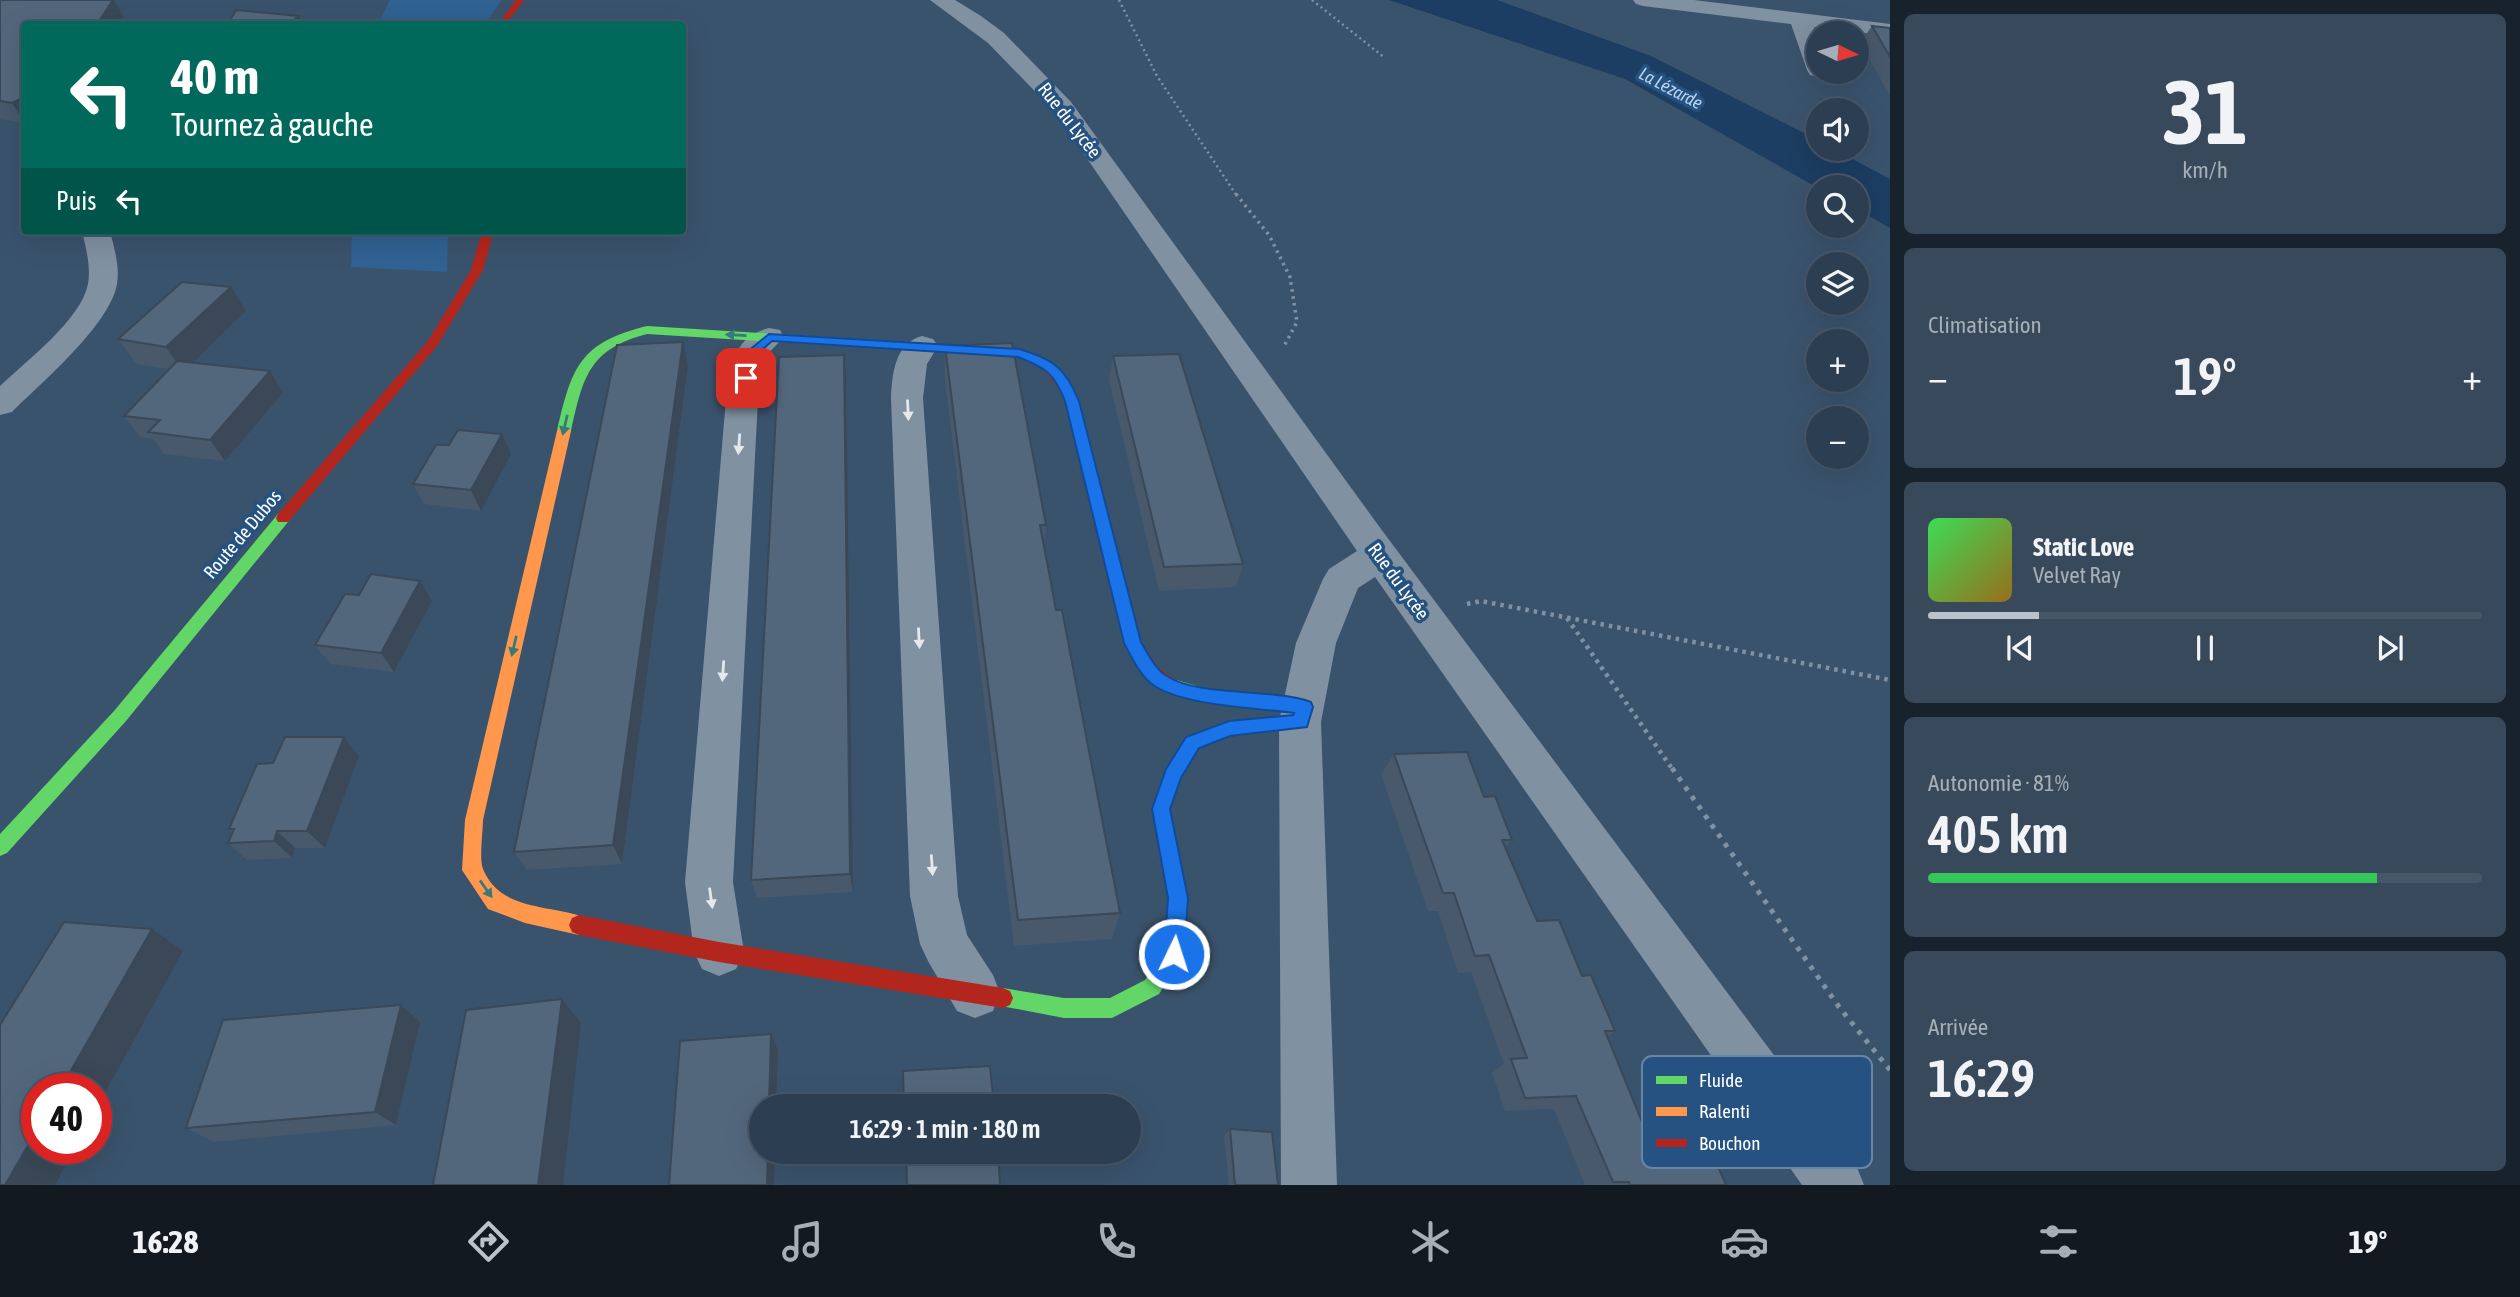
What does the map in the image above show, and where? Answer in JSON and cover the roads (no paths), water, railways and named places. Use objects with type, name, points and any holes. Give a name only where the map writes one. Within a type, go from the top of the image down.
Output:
[{"type":"street","points":[[504,21],[520,0]]},
{"type":"street","name":"Rue du Lycée","points":[[940,0],[974,20],[996,38],[1022,61],[1063,107],[1380,555],[1743,1056]]},
{"type":"street","points":[[1643,0],[1890,30]]},
{"type":"street","points":[[1800,19],[1806,36]]},
{"type":"street","points":[[0,404],[80,325],[101,290],[104,268],[97,235]]},
{"type":"street","name":"Route de Dubos","points":[[0,847],[120,716],[237,571],[433,343],[477,270],[487,235]]},
{"type":"street","points":[[647,330],[1019,353],[1046,363],[1063,379],[1072,401],[1133,643],[1146,667],[1161,681],[1186,691],[1302,714],[1229,729],[1192,743],[1172,775],[1161,809],[1178,898],[1174,954],[1152,987],[1112,1008],[1064,1008],[719,952],[524,914],[495,902],[472,870],[474,820],[574,387],[586,362],[599,347],[616,336],[647,330]]},
{"type":"street","points":[[719,952],[709,882],[742,398],[748,356],[769,337]]},
{"type":"street","points":[[922,346],[916,352],[908,373],[907,398],[934,896],[945,944],[975,993]]},
{"type":"street","points":[[1309,1185],[1302,714],[1317,643],[1342,579],[1380,555]]},
{"type":"street","name":"Rue du Lycée","points":[[1824,1168],[1836,1185]]},
{"type":"water","name":"La Lézarde","points":[[1389,0],[1497,0],[1651,56],[1806,134],[1806,161],[1856,161],[1890,179],[1890,228],[1869,216],[1869,175],[1806,175],[1806,181],[1625,79]]}]
